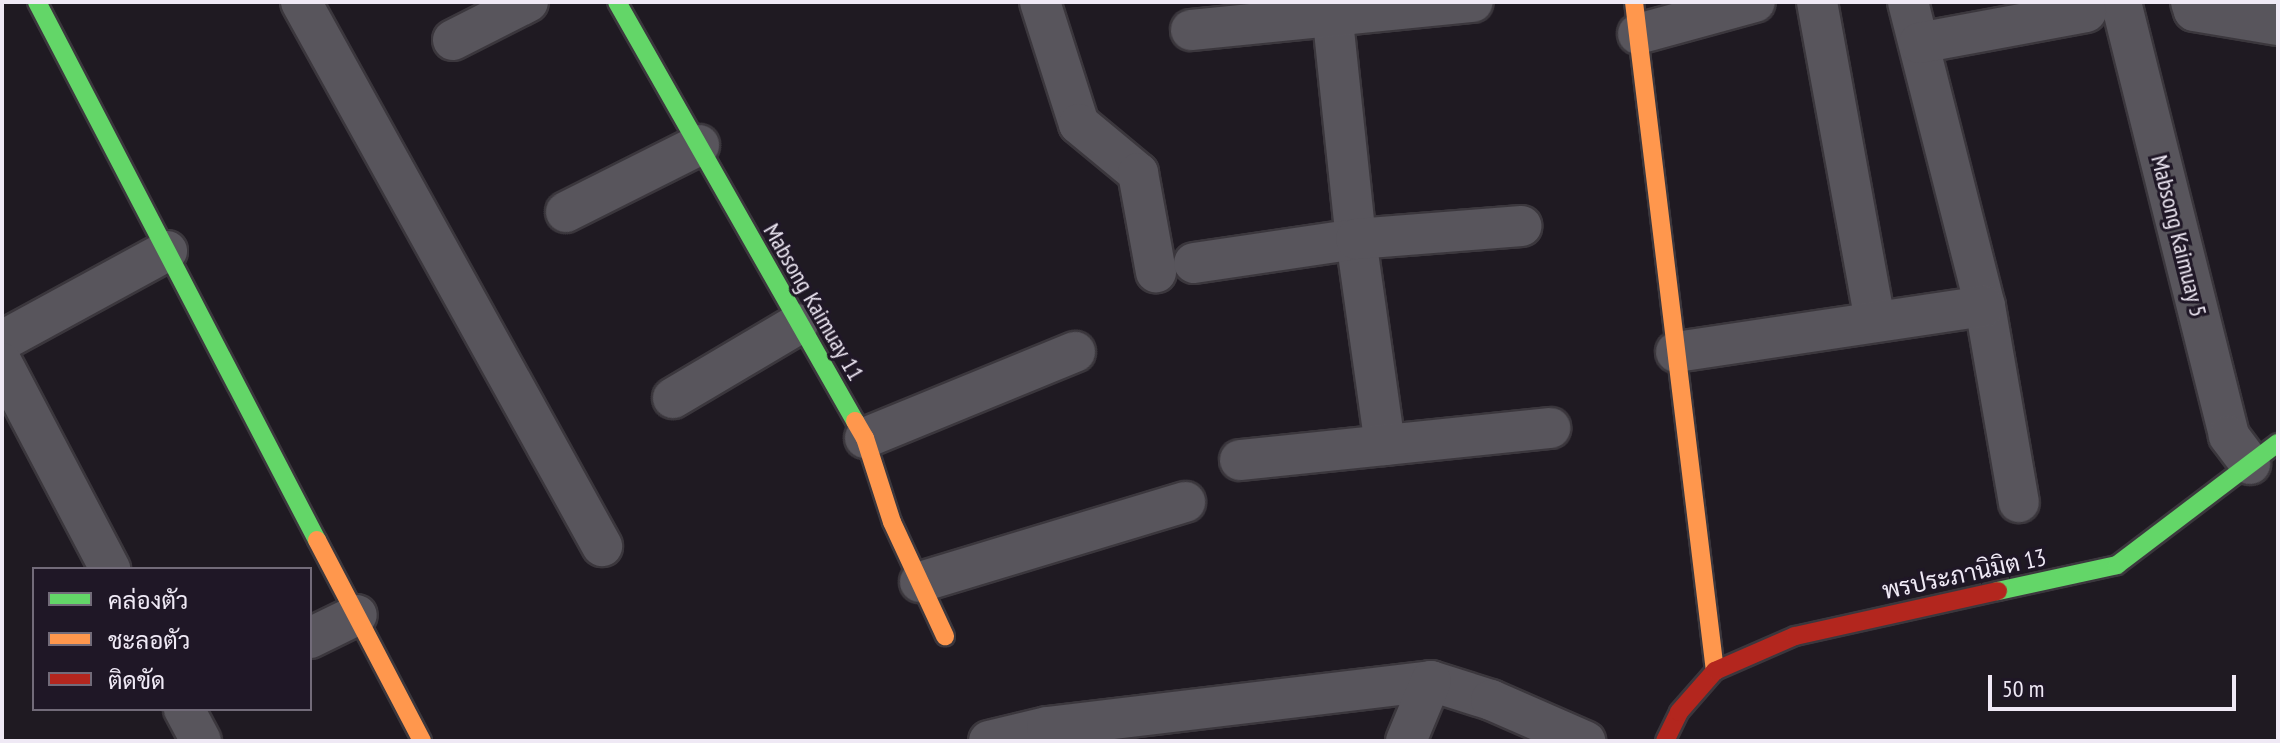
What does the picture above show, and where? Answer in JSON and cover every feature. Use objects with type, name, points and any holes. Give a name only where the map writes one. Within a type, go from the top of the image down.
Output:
[{"type":"street","points":[[37,2],[422,741]]},
{"type":"street","points":[[301,2],[602,546]]},
{"type":"street","points":[[453,40],[528,2]]},
{"type":"street","name":"Mabsong Kaimuay 11","points":[[617,2],[865,438],[892,522],[945,636]]},
{"type":"street","points":[[1040,2],[1079,124],[1138,173],[1175,268],[1356,239],[1521,226]]},
{"type":"street","points":[[1191,30],[1332,9],[1473,2]]},
{"type":"street","points":[[1715,671],[1636,18],[1755,2]]},
{"type":"street","points":[[1817,2],[1875,322]]},
{"type":"street","points":[[1908,2],[1985,306],[2019,502]]},
{"type":"street","points":[[2191,2],[2194,11],[2278,25]]},
{"type":"street","points":[[1919,43],[2104,7]]},
{"type":"street","name":"Mabsong Kaimuay 5","points":[[2104,7],[2229,436],[2264,454]]},
{"type":"street","points":[[1332,9],[1356,239],[1385,445]]},
{"type":"street","points":[[566,212],[699,145]]},
{"type":"street","points":[[2,341],[167,251]]},
{"type":"street","points":[[1676,352],[1985,306]]},
{"type":"street","points":[[673,398],[798,324]]},
{"type":"street","points":[[865,438],[1075,352]]},
{"type":"street","points":[[2,363],[109,567]]},
{"type":"street","points":[[1240,460],[1550,428]]},
{"type":"street","name":"พรประภานิมิต 13","points":[[1665,741],[1679,712],[1715,671],[1795,636],[2117,565],[2264,454]]},
{"type":"street","points":[[920,582],[1185,502]]},
{"type":"street","points":[[312,637],[357,615]]},
{"type":"street","points":[[989,741],[1047,727],[1431,681],[1491,700],[1585,741]]},
{"type":"street","points":[[1406,741],[1431,681]]},
{"type":"street","points":[[185,711],[201,741]]},
{"type":"traffic: fast","points":[[37,2],[317,540]]},
{"type":"traffic: fast","points":[[617,2],[855,421]]},
{"type":"traffic: fast","points":[[1998,591],[2117,565],[2278,443]]},
{"type":"traffic: slow","points":[[1634,2],[1715,671]]},
{"type":"traffic: slow","points":[[855,421],[865,438],[892,522],[945,636]]},
{"type":"traffic: slow","points":[[317,540],[422,741]]},
{"type":"traffic: jam","points":[[1665,741],[1679,712],[1715,671],[1795,636],[1998,591]]}]
